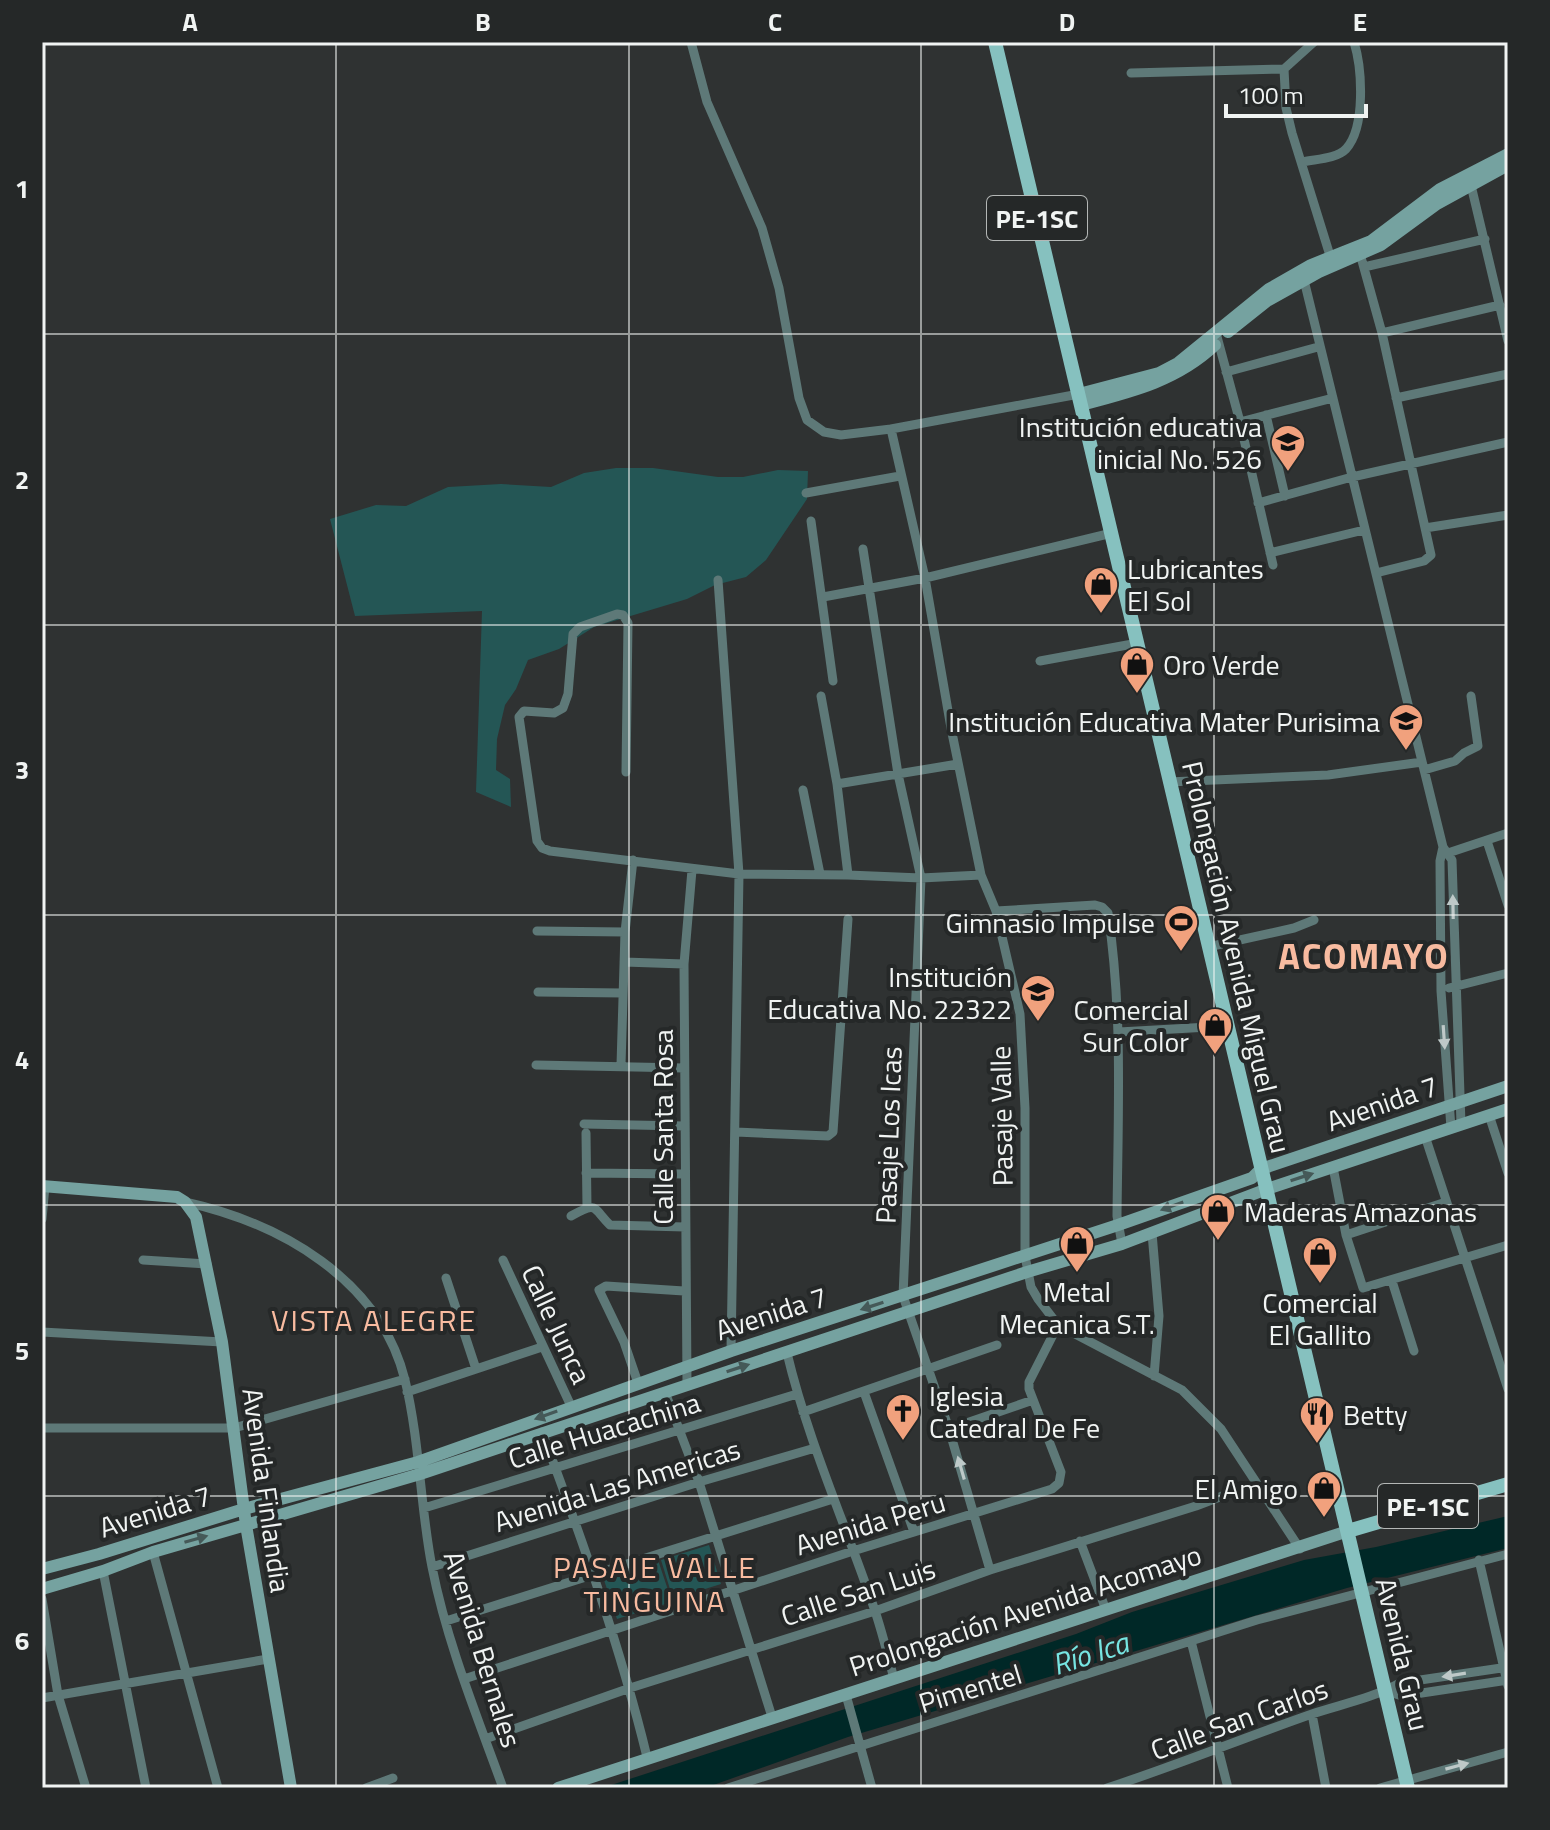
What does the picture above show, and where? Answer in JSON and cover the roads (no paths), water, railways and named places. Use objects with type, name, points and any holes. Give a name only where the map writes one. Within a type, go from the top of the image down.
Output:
[{"type":"main road","name":"PE-1SC","points":[[995,42],[1080,400]]},
{"type":"main road","name":"Prolongación Avenida Miguel Grau","points":[[1080,400],[1349,1538]]},
{"type":"main road","name":"Prolongación Avenida Acomayo","points":[[1349,1538],[1508,1484]]},
{"type":"main road","name":"Avenida Grau","points":[[1349,1538],[1407,1784]]},
{"type":"street","points":[[691,42],[707,102],[762,228],[779,288],[799,398],[807,420],[824,432],[841,435],[891,429],[1080,400],[1159,373],[1178,363],[1217,337],[1269,289],[1331,262],[1485,239]]},
{"type":"street","points":[[1131,73],[1284,69],[1314,42]]},
{"type":"street","points":[[1303,162],[1337,155],[1347,147],[1354,133],[1359,110],[1361,65],[1354,42]]},
{"type":"street","points":[[1284,69],[1286,108],[1331,262]]},
{"type":"street","points":[[1469,178],[1508,154]]},
{"type":"street","points":[[1361,256],[1386,231],[1440,189],[1508,165]]},
{"type":"street","points":[[1469,178],[1508,341]]},
{"type":"street","points":[[1361,256],[1382,333],[1430,558],[1376,573]]},
{"type":"street","points":[[1303,276],[1423,766],[1445,850],[1452,860],[1453,1104]]},
{"type":"street","points":[[1382,333],[1500,305]]},
{"type":"street","points":[[1217,337],[1273,565]]},
{"type":"street","points":[[1226,372],[1318,347]]},
{"type":"street","points":[[1396,398],[1508,374]]},
{"type":"street","points":[[1240,422],[1333,398]]},
{"type":"street","points":[[1266,415],[1285,496]]},
{"type":"street","name":"Pasaje Valle","points":[[891,429],[925,578],[981,875],[996,911],[1020,1014],[1025,1108],[1027,1272],[1038,1299],[1058,1325],[1182,1390],[1221,1429],[1300,1549]]},
{"type":"street","points":[[1258,503],[1352,477],[1508,442]]},
{"type":"street","points":[[806,493],[900,476]]},
{"type":"street","points":[[1425,528],[1508,515]]},
{"type":"street","points":[[811,521],[833,681]]},
{"type":"street","points":[[1270,553],[1364,530]]},
{"type":"street","points":[[823,597],[925,578],[1112,533]]},
{"type":"street","name":"Pasaje Los Icas","points":[[863,549],[898,774],[921,878],[903,1296],[949,1429],[990,1570]]},
{"type":"street","points":[[718,580],[739,874],[731,1351]]},
{"type":"street","points":[[626,772],[628,623],[623,615],[617,614],[580,627],[573,634],[568,694],[563,708],[554,713],[524,711],[521,714],[519,721],[537,841],[542,848],[739,874],[921,878],[981,875]]},
{"type":"street","points":[[1040,661],[1138,643]]},
{"type":"street","points":[[821,696],[837,784],[848,875]]},
{"type":"street","points":[[1168,782],[1328,775],[1455,761],[1478,746],[1471,696]]},
{"type":"street","points":[[837,784],[958,764]]},
{"type":"street","points":[[803,790],[820,874]]},
{"type":"street","points":[[1445,850],[1508,833]]},
{"type":"street","points":[[1487,841],[1508,905]]},
{"type":"street","points":[[1445,850],[1440,861],[1441,991],[1456,1126]]},
{"type":"street","points":[[621,1065],[625,932],[633,860]]},
{"type":"street","name":"Calle Santa Rosa","points":[[687,1384],[684,964],[692,870]]},
{"type":"street","points":[[996,911],[1095,905],[1106,909],[1116,967],[1119,1032],[1118,1225],[1122,1244]]},
{"type":"street","points":[[736,1132],[828,1136],[833,1132],[848,919]]},
{"type":"street","points":[[1208,947],[1294,928],[1314,920]]},
{"type":"street","points":[[537,931],[625,932]]},
{"type":"street","points":[[624,962],[684,964]]},
{"type":"street","points":[[1441,991],[1508,973]]},
{"type":"street","points":[[538,992],[623,993]]},
{"type":"street","points":[[1119,1032],[1227,1026]]},
{"type":"street","points":[[536,1065],[684,1068]]},
{"type":"street","name":"Avenida 7","points":[[42,1569],[244,1509],[419,1468],[571,1406],[1118,1225],[1252,1178],[1261,1169],[1508,1086]]},
{"type":"street","name":"Avenida 7","points":[[42,1589],[419,1468],[542,1432],[1027,1272],[1122,1244],[1267,1189],[1508,1109]]},
{"type":"street","points":[[1489,1115],[1508,1173]]},
{"type":"street","points":[[587,1207],[585,1128],[684,1126]]},
{"type":"street","points":[[1425,1136],[1508,1389]]},
{"type":"street","points":[[1333,1167],[1346,1235],[1363,1288],[1508,1245]]},
{"type":"street","points":[[586,1173],[684,1174]]},
{"type":"street","points":[[42,1219],[43,1186],[159,1194],[185,1202]]},
{"type":"street","name":"Avenida Finlandia","points":[[185,1202],[196,1217],[222,1342],[246,1525],[291,1788]]},
{"type":"street","name":"Avenida Bernales","points":[[185,1202],[225,1210],[281,1235],[361,1294],[380,1323],[405,1379],[432,1567],[446,1621],[503,1788]]},
{"type":"street","points":[[1346,1235],[1446,1202]]},
{"type":"street","points":[[571,1216],[587,1207],[599,1209],[605,1221],[613,1226],[685,1227]]},
{"type":"street","points":[[1152,1233],[1159,1316],[1154,1376]]},
{"type":"street","points":[[143,1260],[207,1264]]},
{"type":"street","name":"Calle Junca","points":[[503,1260],[571,1406]]},
{"type":"street","points":[[446,1278],[476,1369]]},
{"type":"street","points":[[1392,1281],[1414,1351]]},
{"type":"street","points":[[638,1383],[624,1342],[599,1290],[606,1286],[684,1291]]},
{"type":"street","points":[[949,1429],[1033,1400],[1029,1389],[1030,1375],[1058,1325]]},
{"type":"street","points":[[42,1332],[222,1342]]},
{"type":"street","points":[[803,1412],[997,1345]]},
{"type":"street","points":[[407,1392],[542,1347]]},
{"type":"street","points":[[1496,1354],[1508,1350]]},
{"type":"street","points":[[787,1353],[797,1394],[875,1611],[894,1679]]},
{"type":"street","points":[[42,1428],[234,1428],[405,1379]]},
{"type":"street","points":[[665,1392],[699,1482],[772,1717]]},
{"type":"street","points":[[864,1392],[914,1532]]},
{"type":"street","name":"Calle Huacachina","points":[[424,1508],[797,1394]]},
{"type":"street","name":"Avenida Peru","points":[[464,1679],[1052,1489],[1059,1483],[1061,1472],[1033,1400]]},
{"type":"street","points":[[542,1432],[576,1520],[612,1629],[647,1757]]},
{"type":"street","name":"Avenida Las Americas","points":[[432,1567],[815,1448]]},
{"type":"street","name":"Calle San Luis","points":[[485,1739],[630,1688],[875,1611],[990,1570],[1196,1506],[1246,1487]]},
{"type":"street","points":[[446,1621],[833,1499]]},
{"type":"street","name":"Prolongación Avenida Acomayo","points":[[558,1788],[772,1717],[847,1699],[894,1679],[1106,1610],[1300,1549],[1349,1538]]},
{"type":"street","points":[[1080,1541],[1106,1610]]},
{"type":"street","points":[[153,1552],[218,1788]]},
{"type":"street","name":"Pimentel","points":[[728,1788],[858,1742],[1362,1589],[1508,1554]]},
{"type":"street","points":[[1386,1691],[1402,1696],[1508,1682],[1479,1560]]},
{"type":"street","points":[[103,1571],[146,1788]]},
{"type":"street","points":[[42,1599],[58,1695],[86,1788]]},
{"type":"street","points":[[1191,1641],[1228,1788]]},
{"type":"street","points":[[42,1698],[268,1659]]},
{"type":"street","name":"Calle San Carlos","points":[[1107,1788],[1136,1784],[1312,1714],[1386,1691],[1400,1683],[1505,1667]]},
{"type":"street","points":[[847,1699],[872,1788]]},
{"type":"street","points":[[1312,1714],[1326,1788]]},
{"type":"street","points":[[1380,1788],[1407,1784],[1508,1752]]},
{"type":"street","points":[[366,1788],[393,1778]]},
{"type":"water","name":"Río Ica","points":[[1508,1516],[1508,1548],[1347,1588],[848,1737],[705,1788],[602,1788],[1076,1634],[1132,1612],[1304,1560],[1376,1547]]},
{"type":"place","name":"Institución educativa inicial No. 526","points":[[1288,473]]},
{"type":"place","name":"Lubricantes El Sol","points":[[1101,615]]},
{"type":"place","name":"Oro Verde","points":[[1137,695]]},
{"type":"place","name":"Institución Educativa Mater Purisima","points":[[1406,752]]},
{"type":"place","name":"Gimnasio Impulse","points":[[1181,953]]},
{"type":"place","name":"Institución Educativa No. 22322","points":[[1038,1023]]},
{"type":"place","name":"Comercial Sur Color","points":[[1215,1056]]},
{"type":"place","name":"Maderas Amazonas","points":[[1218,1242]]},
{"type":"place","name":"Metal Mecanica S.T.","points":[[1077,1274]]},
{"type":"place","name":"Comercial El Gallito","points":[[1320,1285]]},
{"type":"place","name":"Iglesia Catedral De Fe","points":[[903,1442]]},
{"type":"place","name":"Betty","points":[[1317,1445]]},
{"type":"place","name":"El Amigo","points":[[1324,1519]]},
{"type":"district","name":"ACOMAYO","points":[[1364,955]]},
{"type":"district","name":"VISTA ALEGRE","points":[[374,1320]]},
{"type":"district","name":"PASAJE VALLE TINGUINA","points":[[655,1584]]}]
